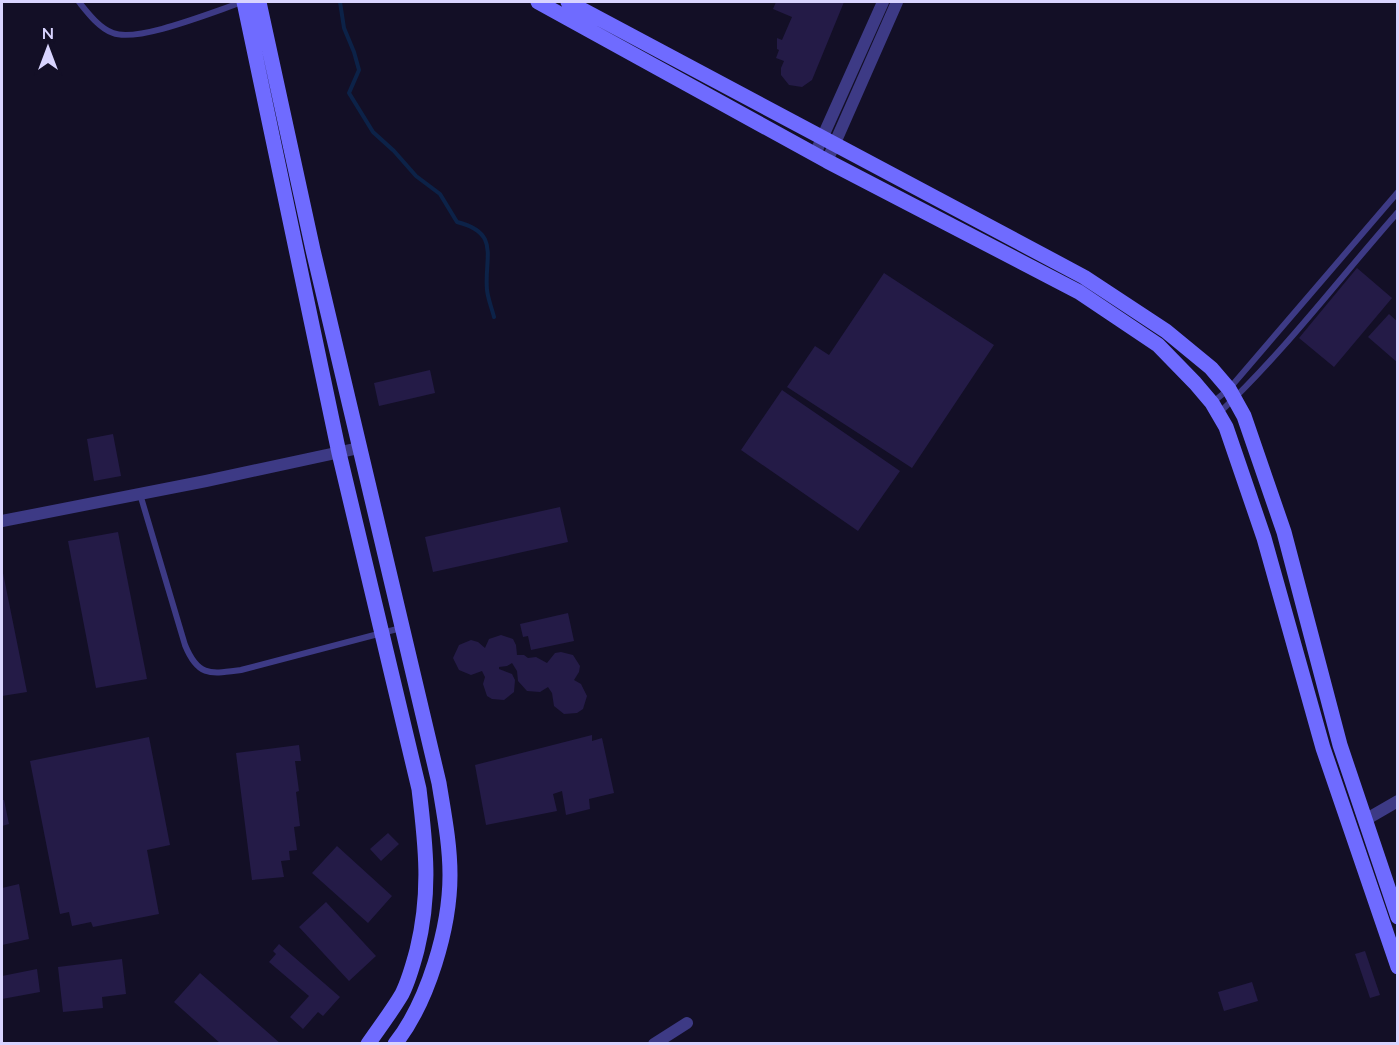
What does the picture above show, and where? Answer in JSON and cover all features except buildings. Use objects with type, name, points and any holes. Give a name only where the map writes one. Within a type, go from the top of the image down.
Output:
[{"type":"street","points":[[244,2],[339,453],[419,789],[424,831],[427,895],[421,934],[409,977],[399,999],[368,1044]]},
{"type":"street","points":[[259,2],[313,250],[438,783],[447,833],[450,875],[447,910],[432,972],[416,1011],[395,1044]]},
{"type":"street","points":[[537,2],[821,158],[1079,292],[1158,345],[1215,408],[1226,427],[1264,537],[1323,748],[1398,967]]},
{"type":"street","points":[[568,2],[1084,277],[1166,331],[1211,368],[1232,394],[1244,416],[1284,532],[1340,745],[1398,918]]},
{"type":"street","points":[[821,158],[869,49],[883,2]]},
{"type":"street","points":[[869,49],[897,2]]},
{"type":"street","points":[[1059,282],[1067,268]]},
{"type":"street","points":[[2,521],[359,448]]},
{"type":"street","points":[[1365,820],[1398,801]]},
{"type":"street","points":[[1358,852],[1374,848]]},
{"type":"street","points":[[654,1044],[687,1023]]},
{"type":"lane","points":[[78,2],[114,34],[132,35],[244,2]]},
{"type":"lane","points":[[1215,408],[1232,394],[1398,192]]},
{"type":"lane","points":[[1215,408],[1232,394],[1398,212]]},
{"type":"lane","points":[[140,494],[185,645],[192,663],[202,670],[219,673],[241,670],[401,628]]},
{"type":"waterway","points":[[340,2],[344,28],[359,70],[349,93],[373,132],[416,176],[440,194],[457,222],[471,227],[485,240],[488,257],[487,290],[494,317]]}]
